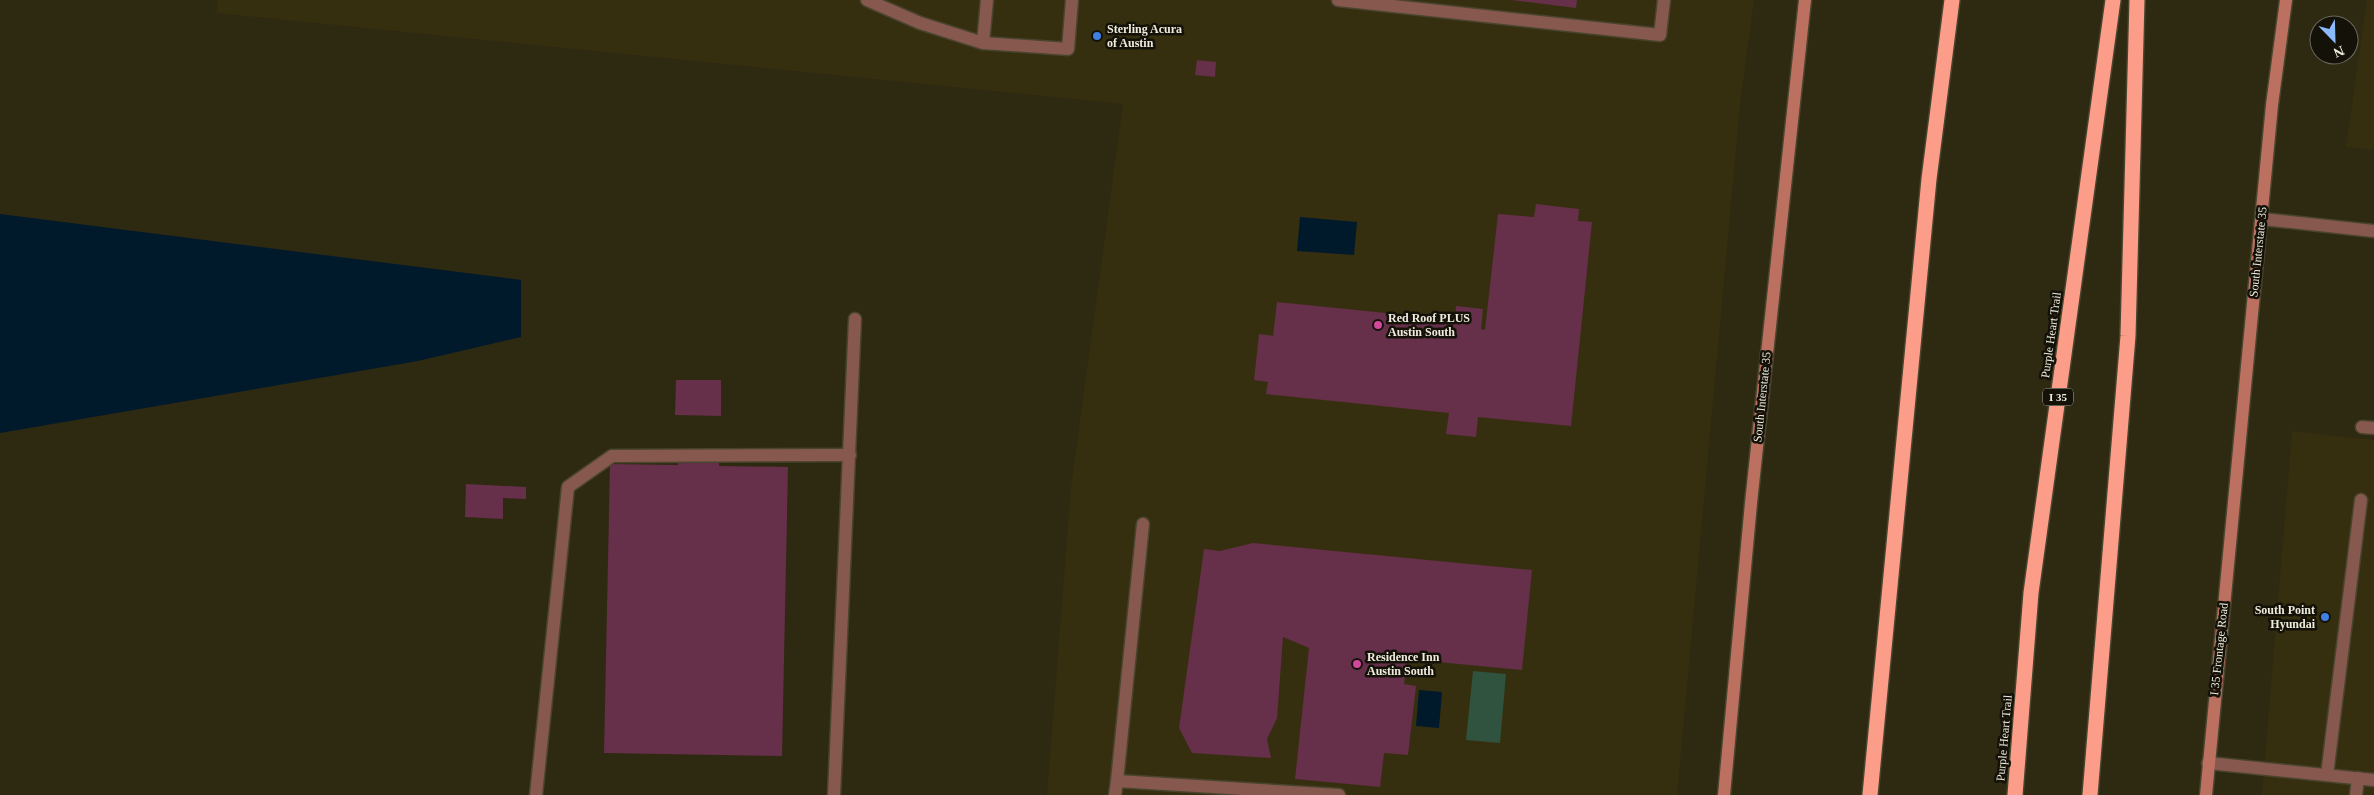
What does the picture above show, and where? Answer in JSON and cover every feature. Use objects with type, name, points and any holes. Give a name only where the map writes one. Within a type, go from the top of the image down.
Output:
[{"type":"highway","points":[[1870,795],[1928,189],[1952,0]]},
{"type":"highway","name":"Purple Heart Trail","points":[[2015,795],[2031,593],[2113,0]]},
{"type":"highway","points":[[2090,795],[2128,336],[2137,0]]},
{"type":"main road","name":"South Interstate 35","points":[[1724,795],[1751,503],[1805,0]]},
{"type":"main road","name":"South Interstate 35","points":[[2234,503],[2272,105],[2286,0]]},
{"type":"main road","name":"I 35 Frontage Road","points":[[2206,795],[2234,503]]},
{"type":"lane","points":[[867,0],[920,23],[983,43],[1068,49],[1072,0]]},
{"type":"lane","points":[[983,43],[986,0]]},
{"type":"lane","points":[[1338,0],[1660,35],[1664,0]]},
{"type":"lane","points":[[2262,220],[2374,231]]},
{"type":"lane","points":[[834,795],[855,320]]},
{"type":"lane","points":[[536,795],[568,487],[612,456],[850,456]]},
{"type":"lane","points":[[2327,775],[2361,500]]},
{"type":"lane","points":[[1115,795],[1143,524]]},
{"type":"lane","points":[[2208,763],[2374,780]]},
{"type":"lane","points":[[2356,795],[2358,778]]},
{"type":"lane","points":[[1117,780],[1339,795]]},
{"type":"shaded area","points":[[218,0],[1754,0],[1740,105],[1677,795],[1047,795],[1071,487],[1123,104],[217,13]]},
{"type":"shaded area","points":[[2367,0],[2374,0],[2374,150],[2346,147]]},
{"type":"shaded area","name":"South Point Hyundai","points":[[2292,431],[2374,440],[2374,795],[2262,795]]},
{"type":"green space","points":[[1473,671],[1506,674],[1500,743],[1466,740]]},
{"type":"water","points":[[0,214],[521,280],[521,337],[418,361],[0,433]]},
{"type":"water","points":[[1300,217],[1357,222],[1354,255],[1297,251]]},
{"type":"water","points":[[1419,690],[1442,692],[1439,728],[1416,726]]},
{"type":"building","points":[[1511,0],[1577,0],[1576,8]]},
{"type":"building","points":[[1197,60],[1216,62],[1215,77],[1195,75]]},
{"type":"building","name":"Red Roof PLUS Austin South","points":[[1536,204],[1579,209],[1578,221],[1592,222],[1571,426],[1478,417],[1476,437],[1446,434],[1449,413],[1266,394],[1268,382],[1254,380],[1259,334],[1273,336],[1277,302],[1455,320],[1456,306],[1483,309],[1481,329],[1485,330],[1498,214],[1534,217]]},
{"type":"building","points":[[676,380],[721,380],[721,416],[675,415]]},
{"type":"building","points":[[678,461],[719,462],[719,466],[788,467],[782,756],[604,753],[610,464],[678,465]]},
{"type":"building","points":[[466,484],[526,487],[526,499],[503,498],[503,519],[465,517]]},
{"type":"building","name":"Residence Inn Austin South","points":[[1253,543],[1532,570],[1522,670],[1407,659],[1404,684],[1416,686],[1408,755],[1384,753],[1380,787],[1295,779],[1309,648],[1283,637],[1277,718],[1267,739],[1271,758],[1192,753],[1179,728],[1204,549],[1220,551]]},
{"type":"place","name":"Sterling Acura of Austin","points":[[1097,36]]},
{"type":"place","name":"Red Roof PLUS Austin South","points":[[1378,325]]},
{"type":"place","name":"South Point Hyundai","points":[[2325,617]]},
{"type":"place","name":"Residence Inn Austin South","points":[[1357,664]]}]
